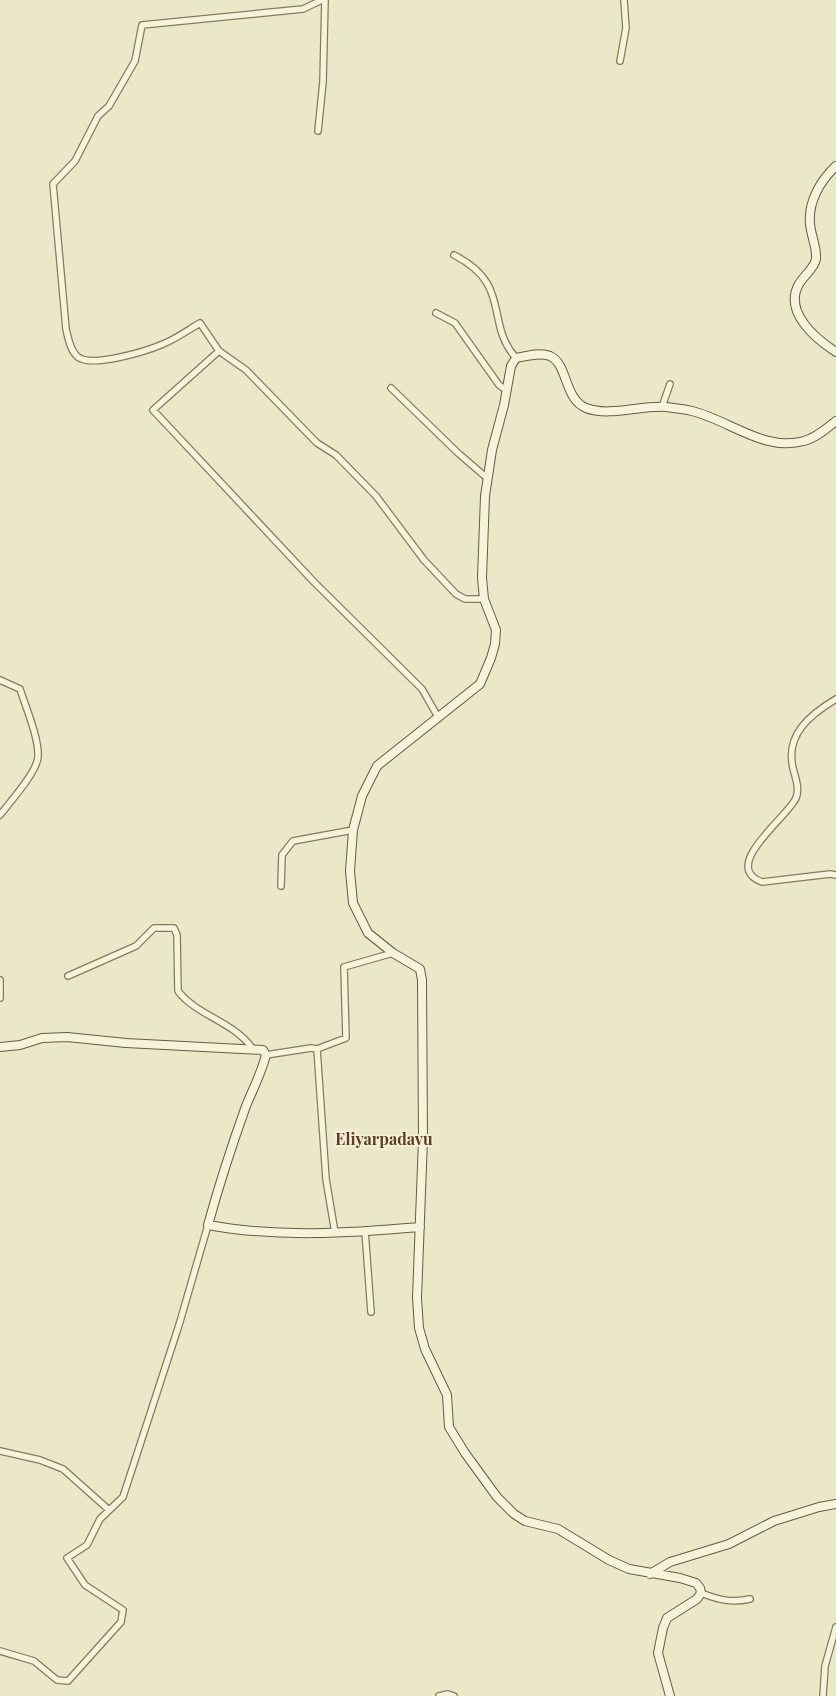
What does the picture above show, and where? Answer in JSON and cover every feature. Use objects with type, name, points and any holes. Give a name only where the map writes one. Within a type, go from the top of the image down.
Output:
[{"type":"main road","points":[[836,166],[814,195],[810,224],[816,261],[797,286],[795,294],[799,315],[809,330],[817,339],[836,352]]},
{"type":"main road","points":[[670,1696],[658,1653],[663,1628],[667,1618],[697,1599],[701,1593],[696,1583],[650,1574],[609,1560],[558,1529],[525,1521],[514,1514],[497,1497],[465,1454],[449,1427],[447,1396],[425,1349],[419,1328],[417,1298],[420,1227],[422,980],[420,969],[393,953],[368,933],[353,903],[350,872],[353,830],[362,796],[377,766],[480,684],[496,644],[496,630],[484,599],[482,549],[487,478],[511,366],[516,358],[536,355],[549,356],[556,362],[573,398],[586,408],[622,410],[662,407],[692,411],[765,441],[804,441],[836,421]]},
{"type":"main road","points":[[0,1047],[20,1045],[42,1038],[67,1037],[126,1043],[263,1050],[266,1055],[261,1075],[247,1103],[217,1189],[208,1225],[241,1231],[335,1232],[420,1227]]},
{"type":"main road","points":[[650,1574],[670,1562],[729,1544],[774,1521],[819,1507],[836,1504]]},
{"type":"street","points":[[318,131],[323,82],[323,0],[304,9],[142,25],[134,60],[109,106],[98,116],[75,161],[52,184],[66,329],[69,342],[78,356],[86,360],[106,362],[163,344],[200,323],[219,350],[246,370],[317,443],[336,455],[376,496],[424,560],[456,594],[465,599],[484,599]]},
{"type":"street","points":[[620,61],[626,28],[624,0]]},
{"type":"street","points":[[454,255],[473,265],[488,284],[496,304],[506,347],[516,358]]},
{"type":"street","points":[[436,313],[455,323],[499,385],[506,390]]},
{"type":"street","points":[[219,350],[153,410],[314,582],[422,688],[438,717]]},
{"type":"street","points":[[662,407],[670,384]]},
{"type":"street","points":[[391,388],[458,453],[487,478]]},
{"type":"street","points":[[0,680],[20,689],[36,744],[38,758],[34,768],[0,815]]},
{"type":"street","points":[[836,699],[814,712],[802,723],[793,748],[792,764],[798,789],[796,798],[789,809],[754,848],[749,862],[750,873],[755,879],[762,882],[830,874],[836,875]]},
{"type":"street","points":[[281,886],[282,855],[293,841],[353,830]]},
{"type":"street","points":[[68,976],[136,946],[154,928],[174,928],[177,935],[178,991],[182,997],[229,1028],[252,1048]]},
{"type":"street","points":[[266,1055],[311,1048],[317,1049],[346,1038],[344,967],[393,953]]},
{"type":"street","points":[[0,980],[0,998]]},
{"type":"street","points":[[317,1049],[326,1179],[335,1232]]},
{"type":"street","points":[[0,1651],[34,1662],[57,1680],[68,1681],[121,1622],[123,1610],[85,1585],[67,1558],[87,1545],[100,1519],[123,1497],[179,1325],[208,1225]]},
{"type":"street","points":[[365,1231],[371,1312]]},
{"type":"street","points":[[0,1450],[40,1460],[63,1469],[109,1510]]},
{"type":"street","points":[[701,1593],[722,1602],[750,1600]]},
{"type":"street","points":[[823,1696],[825,1666],[835,1631]]},
{"type":"street","points":[[439,1696],[448,1694],[454,1696]]},
{"type":"district","name":"Eliyarpadavu","points":[[384,1138]]}]
